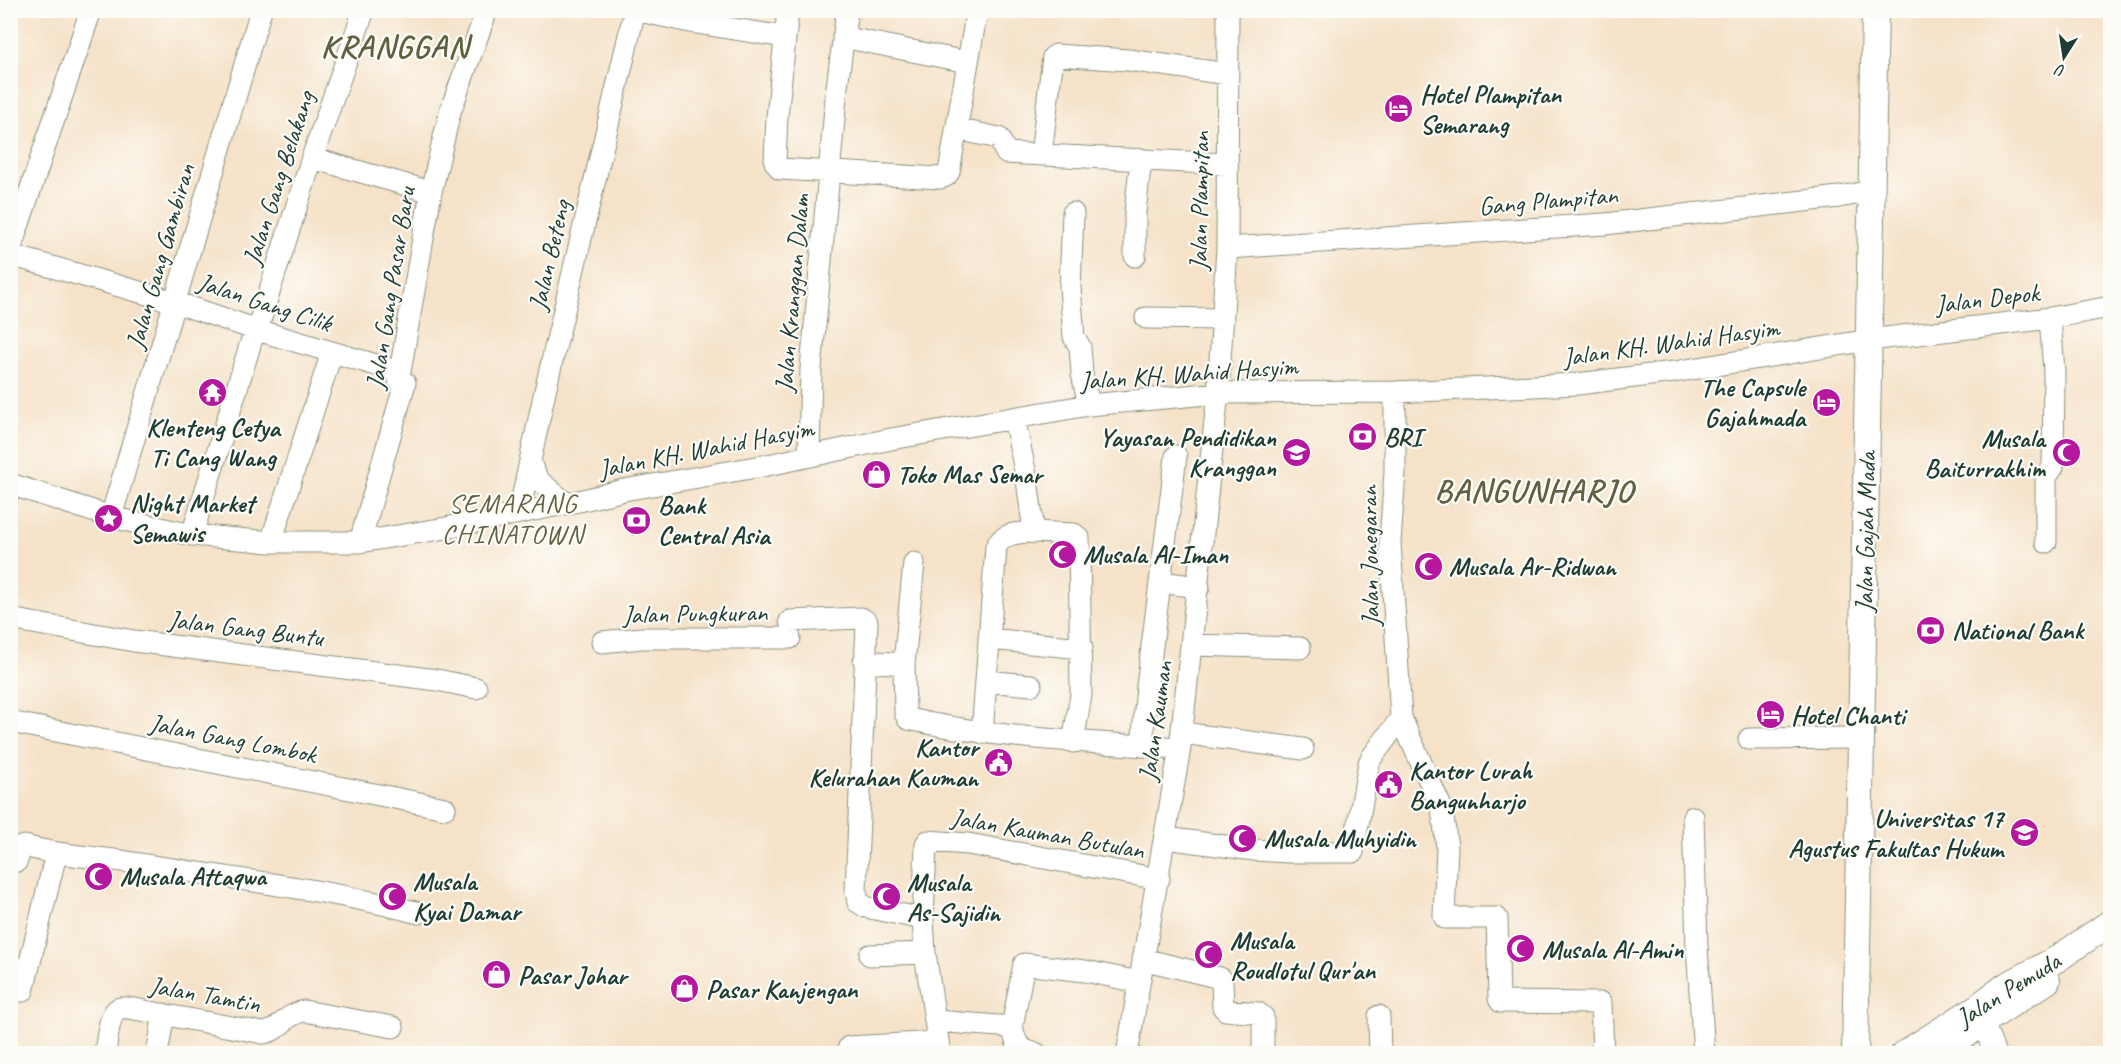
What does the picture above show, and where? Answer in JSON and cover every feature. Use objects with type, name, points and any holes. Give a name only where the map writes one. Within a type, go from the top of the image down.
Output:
[{"type":"main road","name":"Jalan Gajah Mada","points":[[1855,1052],[1875,10]]},
{"type":"main road","name":"Jalan Pemuda","points":[[1940,1053],[2060,965],[2110,923]]},
{"type":"main road","name":"Jalan Pemuda","points":[[1904,1053],[1978,1007],[2006,986],[2060,965],[2110,940]]},
{"type":"street","points":[[10,252],[91,10]]},
{"type":"street","name":"Jalan Gang Gambiran","points":[[111,517],[261,10]]},
{"type":"street","name":"Jalan Gang Belakang","points":[[192,535],[312,158],[364,10]]},
{"type":"street","name":"Jalan Gang Pasar Baru","points":[[360,542],[405,383],[399,380],[400,372],[431,192],[450,112],[487,10]]},
{"type":"street","points":[[635,10],[690,22],[785,37]]},
{"type":"street","name":"Jalan Beteng","points":[[519,513],[544,391],[635,10]]},
{"type":"street","name":"Jalan Kranggan Dalam","points":[[788,10],[777,117],[776,164],[780,170],[944,177],[949,172],[977,10]]},
{"type":"street","name":"Jalan Kranggan Dalam","points":[[809,456],[811,369],[847,10]]},
{"type":"street","name":"Jalan Plampitan","points":[[1218,393],[1227,248],[1228,10]]},
{"type":"street","points":[[843,37],[967,62]]},
{"type":"street","points":[[1041,154],[1053,57],[1056,55],[1128,60],[1228,74]]},
{"type":"street","points":[[956,129],[999,138],[1006,153],[1227,164]]},
{"type":"street","points":[[312,158],[431,192]]},
{"type":"street","points":[[1135,256],[1135,212],[1141,159]]},
{"type":"street","name":"Gang Plampitan","points":[[1227,248],[1605,224],[1839,197],[1872,191]]},
{"type":"street","points":[[1073,213],[1070,288],[1074,337],[1080,347],[1082,374],[1089,405]]},
{"type":"street","name":"Jalan Gang Cilik","points":[[10,252],[400,372]]},
{"type":"street","name":"Jalan Depok","points":[[1869,340],[2050,318],[2110,307]]},
{"type":"street","points":[[1146,318],[1223,319]]},
{"type":"street","points":[[2046,542],[2046,477],[2053,467],[2054,372],[2050,318]]},
{"type":"street","name":"Jalan KH. Wahid Hasyim","points":[[10,484],[111,517],[192,535],[271,542],[360,542],[446,528],[624,490],[1089,405],[1218,393],[1395,392],[1578,384],[1674,372],[1869,340]]},
{"type":"street","name":"Jalan Gang Pasar Baru","points":[[271,542],[332,352]]},
{"type":"street","name":"Jalan Jonegaran","points":[[1395,392],[1395,472],[1390,542],[1401,718],[1442,809],[1447,847],[1445,918],[1495,918],[1498,920],[1500,1001],[1601,1003],[1603,1053]]},
{"type":"street","name":"Jalan Kauman","points":[[1127,1053],[1159,879],[1181,741],[1218,393]]},
{"type":"street","points":[[1014,418],[1027,480],[1034,532]]},
{"type":"street","points":[[1142,746],[1176,456]]},
{"type":"street","points":[[530,464],[538,480],[567,504]]},
{"type":"street","points":[[982,732],[996,547],[999,540],[1005,536],[1034,532],[1074,534],[1079,538],[1082,694],[1073,742]]},
{"type":"street","points":[[914,563],[904,664],[905,713],[908,719],[982,732],[1073,742],[1142,746],[1181,741],[1303,749]]},
{"type":"street","points":[[1160,582],[1199,586]]},
{"type":"street","name":"Jalan Pungkuran","points":[[602,642],[790,629],[861,618],[867,624],[864,661]]},
{"type":"street","name":"Jalan Gang Buntu","points":[[10,619],[134,641],[437,680],[476,688]]},
{"type":"street","points":[[989,639],[1082,648]]},
{"type":"street","points":[[1193,645],[1300,648]]},
{"type":"street","points":[[904,664],[864,661],[856,891],[858,902],[866,908],[923,919],[925,953],[938,1039]]},
{"type":"street","points":[[986,681],[1031,684]]},
{"type":"street","points":[[1166,838],[1254,850],[1353,852],[1371,757],[1401,718]]},
{"type":"street","name":"Jalan Gang Lombok","points":[[10,722],[446,808]]},
{"type":"street","points":[[1749,739],[1861,738]]},
{"type":"street","points":[[1693,817],[1698,968],[1704,1053]]},
{"type":"street","name":"Jalan Kauman Butulan","points":[[923,919],[926,844],[928,841],[968,844],[1159,879]]},
{"type":"street","points":[[10,860],[18,860],[23,846],[57,854],[126,861],[343,895],[419,913]]},
{"type":"street","points":[[10,991],[22,991],[57,854]]},
{"type":"street","points":[[870,955],[925,953]]},
{"type":"street","points":[[1143,959],[1220,978],[1223,1007],[1226,1010],[1258,1013],[1263,1017],[1263,1053]]},
{"type":"street","points":[[1037,1053],[1023,1050],[1019,1046],[1012,1027],[1024,964],[1085,971],[1139,982]]},
{"type":"street","name":"Jalan Tamtin","points":[[105,1053],[111,1016],[121,1008],[263,1033],[271,1032],[286,1018],[304,1011],[393,1027]]},
{"type":"street","points":[[157,1053],[164,1014]]},
{"type":"street","points":[[1379,1016],[1380,1053]]},
{"type":"street","points":[[1983,1022],[1995,1053]]},
{"type":"street","points":[[849,1047],[938,1039],[1012,1027]]},
{"type":"place","name":"Hotel Plampitan Semarang","points":[[1399,109]]},
{"type":"place","name":"Klenteng Cetya Ti Cang Wang","points":[[213,393]]},
{"type":"place","name":"The Capsule Gajahmada","points":[[1826,402]]},
{"type":"place","name":"BRI","points":[[1363,437]]},
{"type":"place","name":"Yayasan Pendidikan Kranggan","points":[[1297,452]]},
{"type":"place","name":"Musala Baiturrakhim","points":[[2066,453]]},
{"type":"place","name":"Toko Mas Semar","points":[[876,474]]},
{"type":"place","name":"Night Market Semawis","points":[[109,518]]},
{"type":"place","name":"Bank Central Asia","points":[[637,520]]},
{"type":"place","name":"Musala Al-Iman","points":[[1062,554]]},
{"type":"place","name":"Musala Ar-Ridwan","points":[[1428,566]]},
{"type":"place","name":"National Bank","points":[[1931,630]]},
{"type":"place","name":"Hotel Chanti","points":[[1770,715]]},
{"type":"place","name":"Kantor Kelurahan Kauman","points":[[999,762]]},
{"type":"place","name":"Kantor Lurah Bangunharjo","points":[[1388,785]]},
{"type":"place","name":"Universitas 17 Agustus Fakultas Hukum","points":[[2024,833]]},
{"type":"place","name":"Musala Muhyidin","points":[[1243,838]]},
{"type":"place","name":"Musala Attaqwa","points":[[99,876]]},
{"type":"place","name":"Musala Kyai Damar","points":[[392,896]]},
{"type":"place","name":"Musala As-Sajidin","points":[[886,897]]},
{"type":"place","name":"Musala Al-Amin","points":[[1521,949]]},
{"type":"place","name":"Musala Roudlotul Qur'an","points":[[1209,955]]},
{"type":"place","name":"Pasar Johar","points":[[497,975]]},
{"type":"place","name":"Pasar Kanjengan","points":[[685,989]]},
{"type":"district","name":"KRANGGAN","points":[[395,46]]},
{"type":"district","name":"BANGUNHARJO","points":[[1534,490]]},
{"type":"district","name":"SEMARANG CHINATOWN","points":[[513,518]]}]
